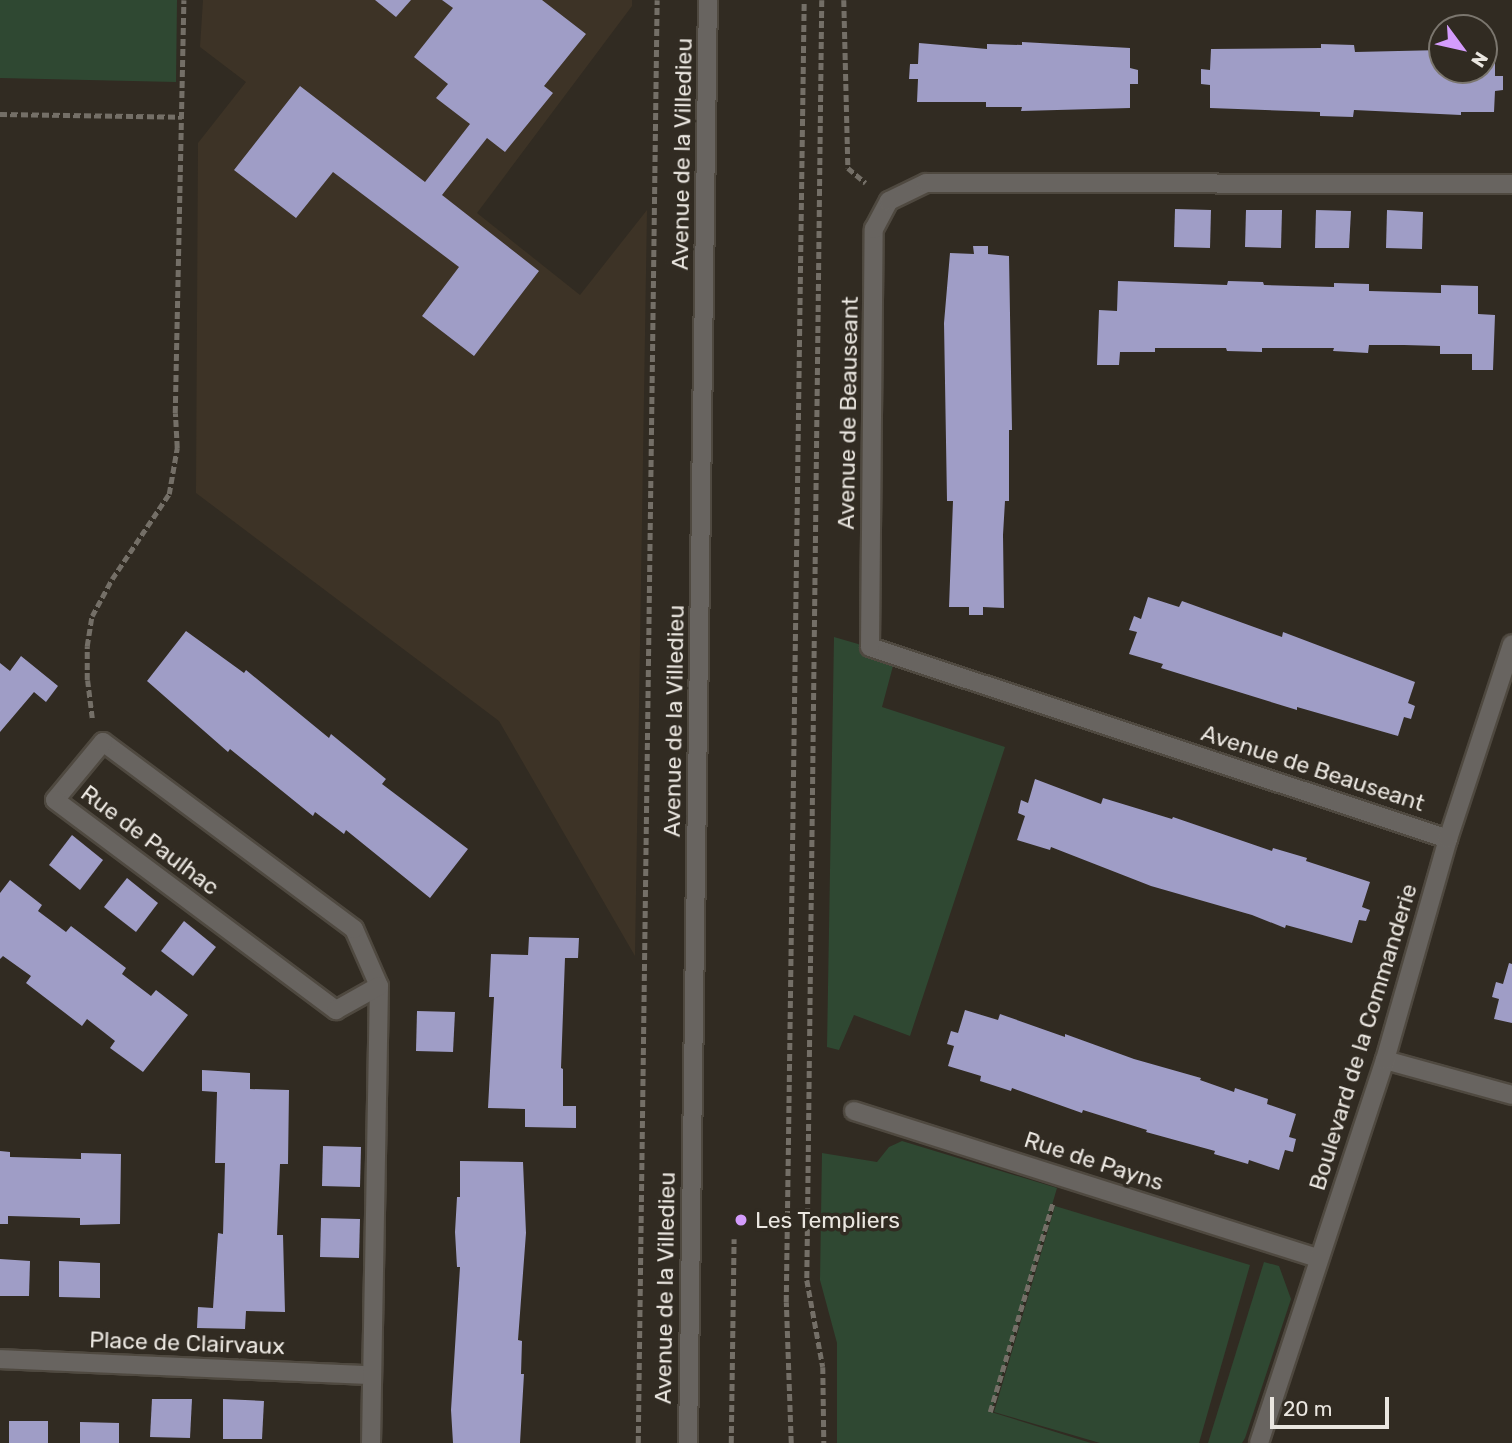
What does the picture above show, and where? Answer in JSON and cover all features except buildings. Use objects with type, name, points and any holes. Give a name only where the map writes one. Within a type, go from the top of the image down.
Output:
[{"type":"street","name":"Avenue de la Villedieu","points":[[688,1443],[708,0]]},
{"type":"street","points":[[889,201],[926,183],[1512,184]]},
{"type":"street","name":"Avenue de Beauseant","points":[[889,201],[874,229],[870,647],[1448,839]]},
{"type":"street","name":"Boulevard de la Commanderie","points":[[1259,1443],[1385,1060],[1448,839],[1512,644]]},
{"type":"street","points":[[103,741],[354,929],[379,986],[370,1443]]},
{"type":"street","name":"Rue de Paulhac","points":[[103,741],[55,800],[336,1010],[379,986]]},
{"type":"street","points":[[1385,1060],[1512,1095]]},
{"type":"street","name":"Rue de Payns","points":[[854,1111],[1318,1258]]},
{"type":"street","name":"Place de Clairvaux","points":[[0,1359],[372,1375]]},
{"type":"path","points":[[103,741],[92,718],[87,680],[87,646],[92,616],[112,579],[169,494],[177,448],[175,413],[184,0]]},
{"type":"path","points":[[638,1443],[657,0]]},
{"type":"path","points":[[791,1443],[786,1302],[804,0]]},
{"type":"path","points":[[822,0],[807,1280],[823,1367],[824,1443]]},
{"type":"path","points":[[844,0],[848,168],[889,201]]},
{"type":"path","points":[[0,114],[182,117]]},
{"type":"path","points":[[990,1412],[1060,1177]]},
{"type":"path","points":[[732,1443],[734,1239]]},
{"type":"shaded area","points":[[203,0],[632,0],[632,6],[477,213],[580,295],[647,210],[635,956],[499,721],[196,493],[198,143],[246,82],[200,47]]},
{"type":"green space","points":[[0,0],[177,0],[176,82],[0,78]]},
{"type":"green space","points":[[834,637],[865,646],[893,666],[882,707],[1005,747],[910,1036],[854,1015],[839,1050],[827,1047]]},
{"type":"green space","points":[[902,1141],[1057,1188],[991,1412],[1091,1443],[837,1443],[837,1343],[820,1280],[822,1153],[877,1162],[889,1147]]},
{"type":"green space","points":[[1055,1206],[1250,1265],[1199,1443],[1100,1443],[994,1412]]},
{"type":"green space","points":[[1264,1262],[1279,1266],[1291,1299],[1245,1438],[1242,1443],[1208,1443]]},
{"type":"place","name":"Les Templiers","points":[[741,1220]]}]
